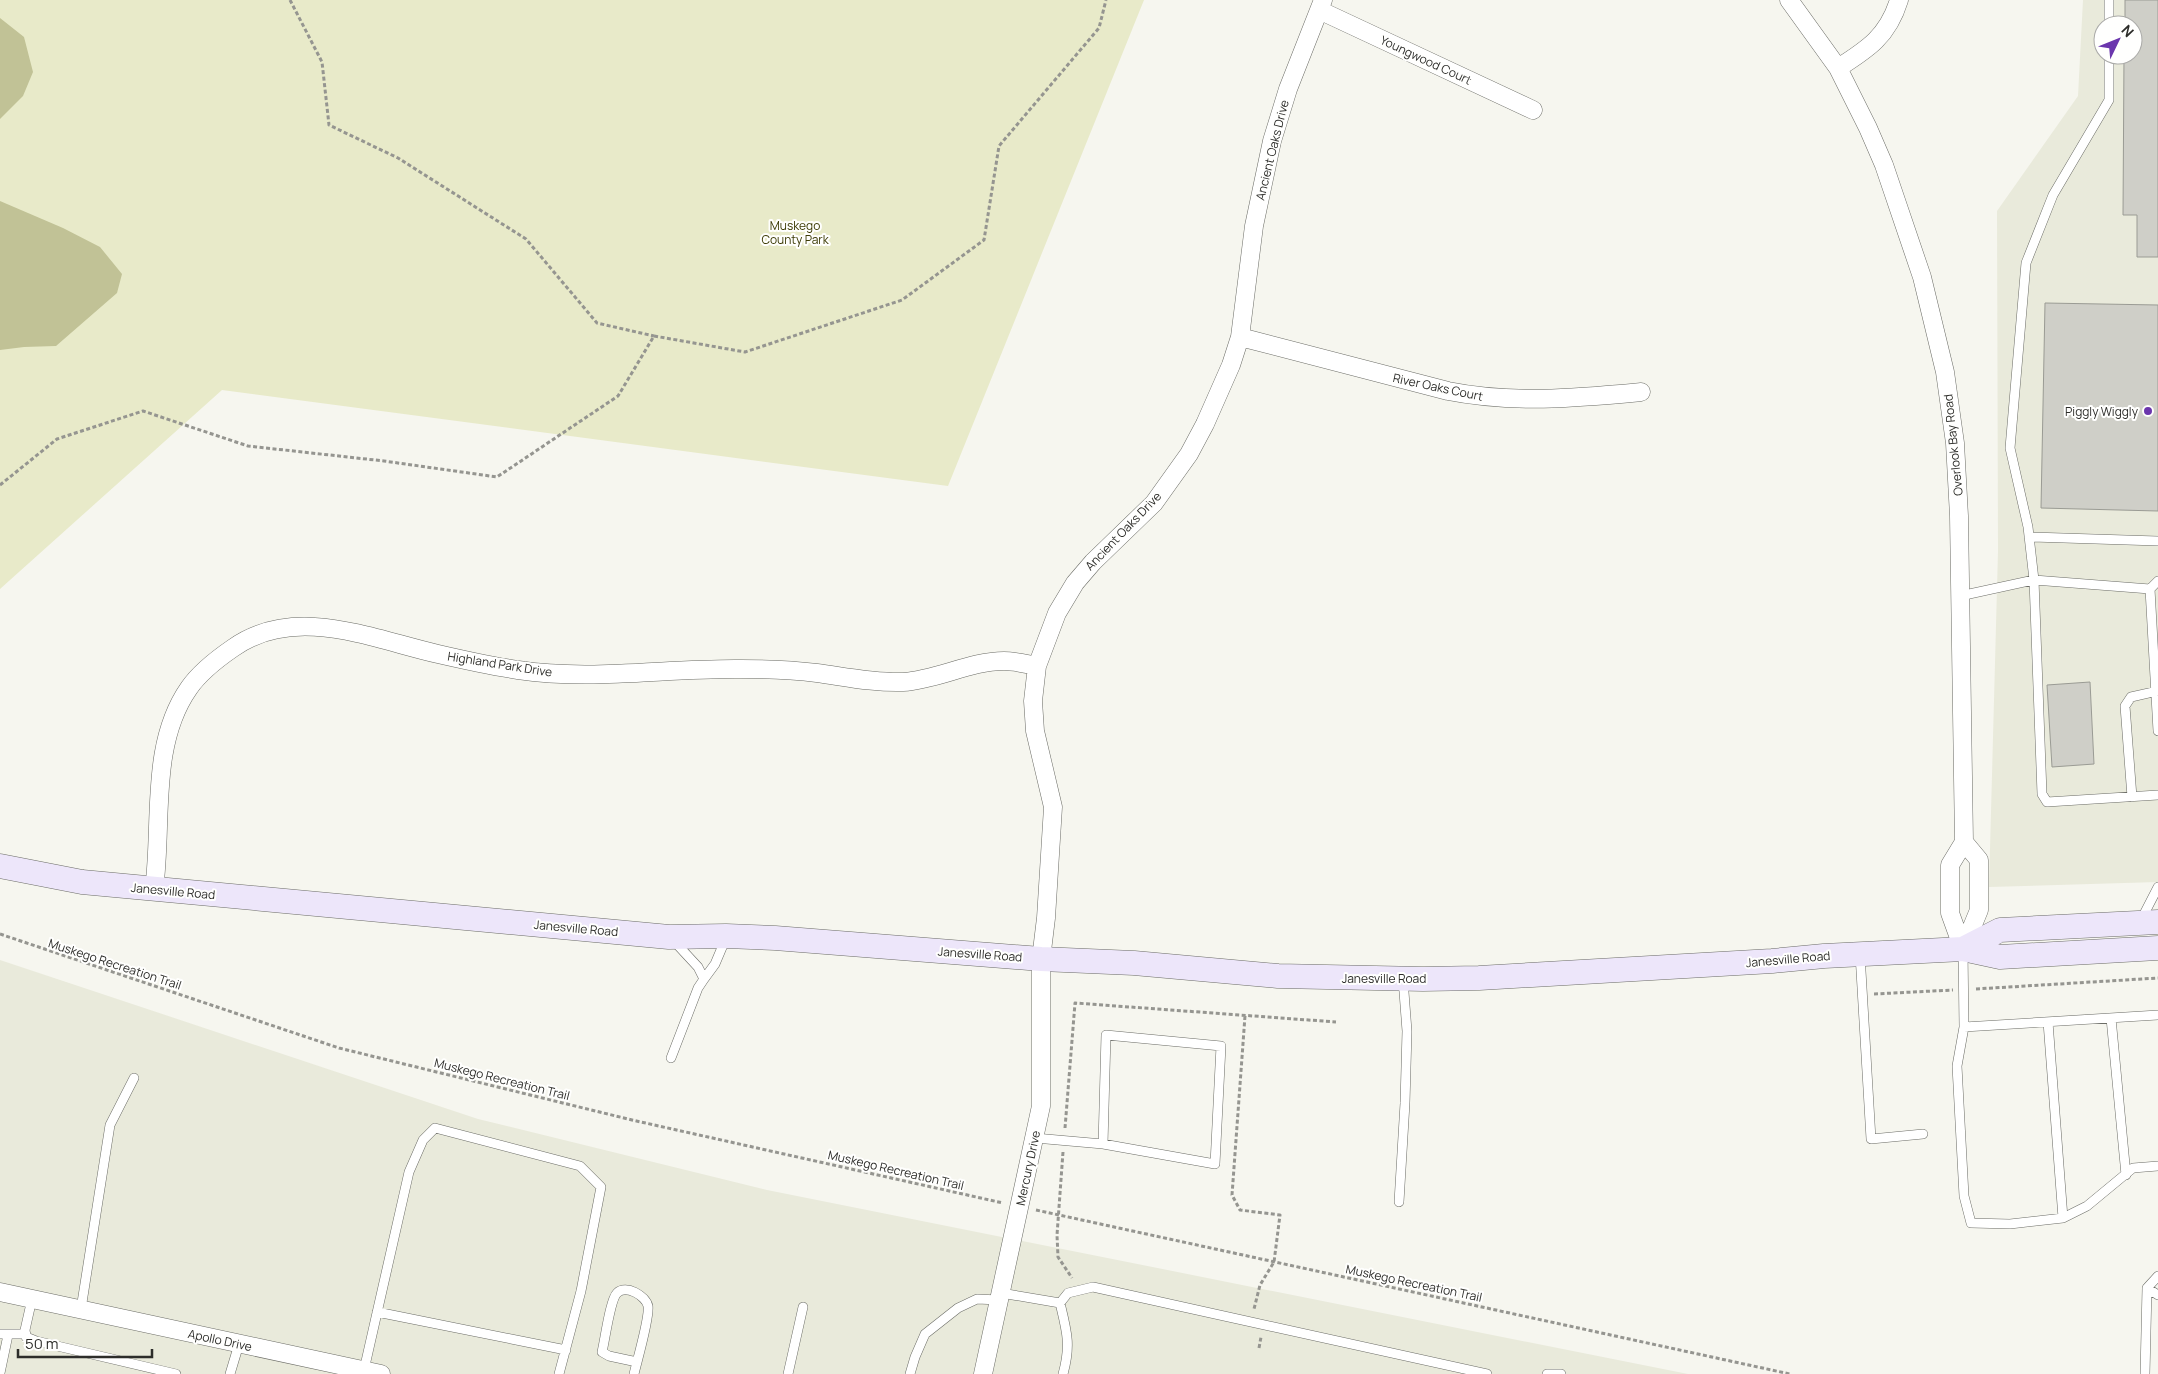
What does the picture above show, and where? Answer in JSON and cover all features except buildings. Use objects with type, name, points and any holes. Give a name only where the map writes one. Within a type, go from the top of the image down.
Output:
[{"type":"main road","name":"Janesville Road","points":[[0,866],[82,882],[669,937],[726,936],[1041,959],[1134,963],[1278,976],[1479,978],[1963,949],[2000,957],[2158,948]]},
{"type":"main road","name":"Janesville Road","points":[[1963,949],[2000,930],[2148,923]]},
{"type":"street","name":"Overlook Bay Road","points":[[1789,0],[1838,68],[1884,165],[1911,242],[1930,307],[1945,372],[1954,443],[1959,516],[1964,842]]},
{"type":"street","points":[[1838,68],[1868,48],[1883,34],[1892,21],[1899,0]]},
{"type":"street","name":"Youngwood Court","points":[[1321,5],[1533,110]]},
{"type":"street","name":"Ancient Oaks Drive","points":[[1041,959],[1046,918],[1053,807],[1035,731],[1033,701],[1037,666],[1057,613],[1075,583],[1093,562],[1154,503],[1190,454],[1206,424],[1231,365],[1240,337],[1254,226],[1268,158],[1288,89],[1321,5]]},
{"type":"street","name":"River Oaks Court","points":[[1240,337],[1448,392],[1481,398],[1549,399],[1641,392]]},
{"type":"street","name":"Highland Park Drive","points":[[154,889],[158,860],[158,826],[163,765],[175,713],[190,688],[209,666],[236,646],[266,632],[292,626],[326,627],[439,655],[519,670],[557,673],[635,674],[739,669],[817,673],[864,681],[906,682],[1004,661],[1037,666]]},
{"type":"street","points":[[1964,842],[1979,860],[1980,910],[1963,949],[1950,913],[1950,865],[1964,842]]},
{"type":"street","name":"Mercury Drive","points":[[983,1374],[1041,1106],[1041,959]]},
{"type":"street","name":"Apollo Drive","points":[[0,1292],[373,1372]]},
{"type":"lane","points":[[2109,0],[2109,15]]},
{"type":"lane","points":[[2109,65],[2108,100],[2053,195],[2026,263],[2010,448],[2029,537],[2034,580],[2042,794],[2047,802],[2158,795]]},
{"type":"lane","points":[[2029,537],[2158,541]]},
{"type":"lane","points":[[1960,596],[2034,580],[2150,589],[2158,581]]},
{"type":"lane","points":[[2150,589],[2154,620],[2158,731]]},
{"type":"lane","points":[[2132,797],[2125,706],[2131,697],[2157,692]]},
{"type":"lane","points":[[2148,923],[2158,887]]},
{"type":"lane","points":[[671,1058],[698,988],[715,964],[726,936]]},
{"type":"lane","points":[[669,937],[698,967],[704,979]]},
{"type":"lane","points":[[1963,949],[1964,1027],[1957,1066],[1964,1196],[1971,1223],[2010,1224],[2063,1218],[2087,1206],[2133,1168],[2158,1166]]},
{"type":"lane","points":[[1860,954],[1871,1139],[1923,1134]]},
{"type":"lane","points":[[1398,1202],[1406,1103],[1407,1040],[1403,978]]},
{"type":"lane","points":[[1964,1027],[2158,1016]]},
{"type":"lane","points":[[2111,1018],[2126,1174]]},
{"type":"lane","points":[[2048,1022],[2063,1218]]},
{"type":"lane","points":[[1035,1138],[1103,1144],[1215,1164],[1221,1046],[1106,1035],[1103,1144]]},
{"type":"lane","points":[[81,1310],[110,1125],[134,1078]]},
{"type":"lane","points":[[373,1372],[377,1312],[409,1172],[422,1140],[435,1128],[580,1166],[600,1187],[581,1291],[560,1374]]},
{"type":"lane","points":[[2145,1374],[2147,1288],[2158,1276]]},
{"type":"lane","points":[[1060,1303],[1068,1293],[1093,1288],[1487,1374]]},
{"type":"lane","points":[[2147,1288],[2158,1295]]},
{"type":"lane","points":[[634,1374],[637,1362],[648,1306],[643,1298],[635,1292],[619,1291],[611,1308],[602,1352],[609,1356],[637,1362]]},
{"type":"lane","points":[[910,1374],[925,1334],[958,1308],[977,1299],[1000,1296],[1060,1303]]},
{"type":"lane","points":[[32,1299],[26,1337],[176,1374]]},
{"type":"lane","points":[[1060,1303],[1068,1336],[1068,1355],[1063,1374]]},
{"type":"lane","points":[[788,1374],[802,1307]]},
{"type":"lane","points":[[377,1312],[566,1350]]},
{"type":"lane","points":[[0,1373],[4,1334],[26,1334]]},
{"type":"lane","points":[[230,1374],[240,1344]]},
{"type":"lane","points":[[1547,1374],[1561,1374]]},
{"type":"path","points":[[290,0],[322,62],[329,125],[398,158],[526,239],[597,323],[654,336],[745,352],[902,300],[984,240],[999,146],[1099,28],[1106,0]]},
{"type":"path","points":[[0,485],[57,439],[142,411],[248,446],[384,461],[498,477],[618,396],[654,336]]},
{"type":"path","name":"Muskego Recreation Trail","points":[[0,934],[339,1048],[632,1120],[1010,1204]]},
{"type":"path","points":[[1863,994],[2158,978]]},
{"type":"path","points":[[1082,1290],[1066,1272],[1058,1257],[1057,1235],[1075,1004],[1336,1022]]},
{"type":"path","points":[[1245,1016],[1232,1195],[1240,1210],[1280,1216],[1274,1262],[1268,1272]]},
{"type":"path","name":"Muskego Recreation Trail","points":[[1035,1210],[1790,1374]]},
{"type":"shaded area","points":[[2083,0],[2158,0],[2158,882],[1989,887],[1998,551],[1997,211],[2078,96]]},
{"type":"shaded area","points":[[0,18],[24,37],[33,72],[23,96],[0,119]]},
{"type":"shaded area","points":[[0,201],[63,228],[100,247],[122,274],[117,293],[56,346],[0,350]]},
{"type":"shaded area","points":[[0,960],[478,1119],[767,1190],[1688,1374],[0,1374]]},
{"type":"green space","name":"Muskego County Park","points":[[0,0],[1144,0],[948,486],[222,390],[0,589]]},
{"type":"place","name":"Piggly Wiggly","points":[[2148,411]]}]
